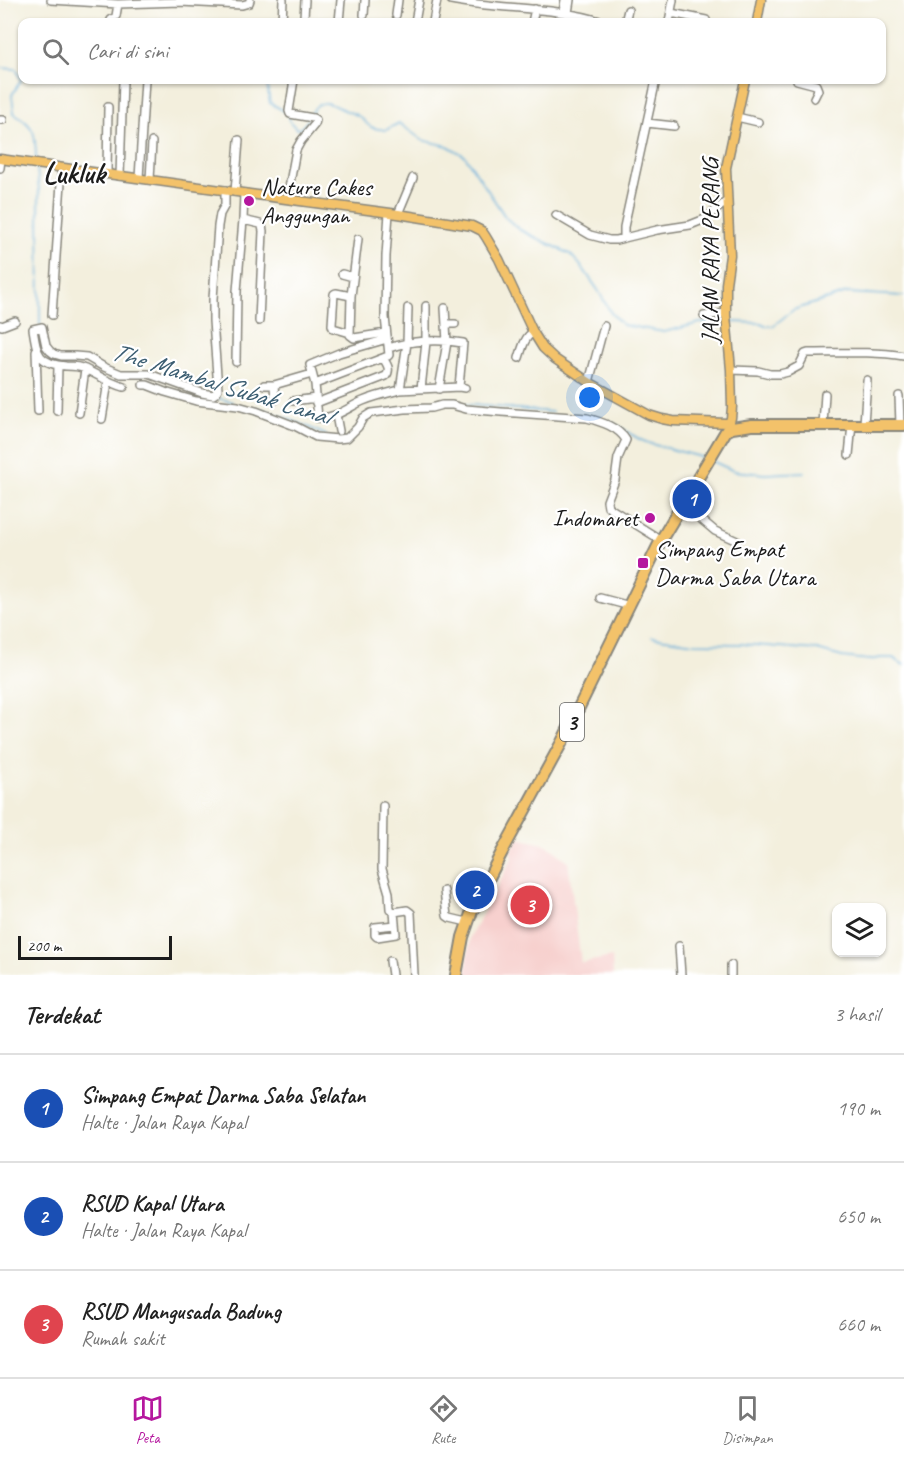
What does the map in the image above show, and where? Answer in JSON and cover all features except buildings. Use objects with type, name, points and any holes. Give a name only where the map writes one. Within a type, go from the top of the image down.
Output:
[{"type":"highway","points":[[731,426],[752,424],[902,425]]},
{"type":"highway","name":"3","points":[[456,975],[467,922],[502,852],[561,742],[661,540],[700,473],[731,426]]},
{"type":"main road","points":[[758,18],[761,0]]},
{"type":"main road","name":"JALAN RAYA PERANG","points":[[731,426],[731,370],[726,314],[726,284],[730,255],[726,168],[744,84]]},
{"type":"main road","points":[[0,159],[394,213],[472,226],[482,231],[499,259],[533,332],[549,354],[574,373],[642,411],[662,419],[731,426]]},
{"type":"street","points":[[51,0],[118,4],[162,2],[244,4],[249,3],[250,0]]},
{"type":"street","points":[[282,18],[283,0]]},
{"type":"street","points":[[304,17],[305,0]]},
{"type":"street","points":[[340,18],[342,0]]},
{"type":"street","points":[[364,15],[365,0]]},
{"type":"street","points":[[396,15],[398,0]]},
{"type":"street","points":[[416,18],[419,0]]},
{"type":"street","points":[[434,18],[437,0]]},
{"type":"street","points":[[451,0],[510,4],[591,18]]},
{"type":"street","points":[[532,0],[532,18]]},
{"type":"street","points":[[565,0],[566,13]]},
{"type":"street","points":[[566,13],[570,0]]},
{"type":"street","points":[[670,18],[673,0]]},
{"type":"street","points":[[114,18],[118,4]]},
{"type":"street","points":[[626,18],[628,10]]},
{"type":"street","points":[[671,13],[696,18]]},
{"type":"street","points":[[120,176],[123,84]]},
{"type":"street","points":[[139,178],[145,84]]},
{"type":"street","points":[[287,199],[296,150],[316,120],[290,114],[293,84]]},
{"type":"street","points":[[624,238],[624,227],[655,84]]},
{"type":"street","points":[[810,84],[816,86],[818,90],[814,98]]},
{"type":"street","points":[[107,174],[108,107]]},
{"type":"street","points":[[737,117],[758,122]]},
{"type":"street","points":[[647,123],[674,126]]},
{"type":"street","points":[[236,362],[237,291],[243,220],[239,192],[239,140]]},
{"type":"street","points":[[150,180],[152,142]]},
{"type":"street","points":[[0,159],[0,168]]},
{"type":"street","points":[[52,315],[62,168]]},
{"type":"street","points":[[315,384],[389,356],[384,317],[388,232],[394,213],[413,178]]},
{"type":"street","points":[[124,387],[108,382],[80,367],[53,364],[42,359],[38,355],[33,329],[42,327],[46,346],[52,353],[61,356],[87,357],[121,374],[147,374],[213,395],[216,393],[218,390],[213,299],[219,216],[225,205],[225,190]]},
{"type":"street","points":[[556,215],[590,234],[609,240],[690,225],[705,219],[727,201]]},
{"type":"street","points":[[243,220],[262,226],[263,231],[260,321]]},
{"type":"street","points":[[358,239],[351,296],[351,337],[387,336]]},
{"type":"street","points":[[342,274],[353,277]]},
{"type":"street","points":[[350,333],[332,326],[334,294],[351,296]]},
{"type":"street","points":[[421,389],[426,342],[426,306]]},
{"type":"street","points":[[400,390],[407,343],[408,308]]},
{"type":"street","points":[[439,388],[447,342],[445,308]]},
{"type":"street","points":[[704,316],[726,314]]},
{"type":"street","points":[[0,325],[15,321]]},
{"type":"street","points":[[446,324],[455,324]]},
{"type":"street","points":[[590,382],[604,326]]},
{"type":"street","points":[[519,358],[524,342],[533,332]]},
{"type":"street","points":[[387,336],[312,363],[310,367],[315,384],[318,418],[336,415],[365,399],[400,390],[462,387],[464,344],[462,342],[407,343],[389,348]]},
{"type":"street","points":[[36,348],[38,411]]},
{"type":"street","points":[[731,370],[780,374],[800,366],[805,354],[808,353],[854,352],[904,356]]},
{"type":"street","points":[[293,401],[316,400],[386,376],[389,369],[383,358]]},
{"type":"street","points":[[57,411],[58,365]]},
{"type":"street","points":[[80,413],[85,369]]},
{"type":"street","points":[[264,385],[274,385],[312,374]]},
{"type":"street","points":[[849,455],[867,380]]},
{"type":"street","points":[[102,419],[108,382]]},
{"type":"street","points":[[142,384],[196,401],[238,406],[256,411],[316,437],[338,439],[347,438],[363,418],[371,413],[442,405],[600,421],[619,432],[626,440],[618,458],[615,480],[607,501],[608,507],[661,540]]},
{"type":"street","points":[[274,385],[275,400]]},
{"type":"street","points":[[181,396],[184,386]]},
{"type":"street","points":[[823,425],[825,393]]},
{"type":"street","points":[[899,396],[902,425]]},
{"type":"street","points":[[336,415],[339,431]]},
{"type":"street","points":[[683,504],[715,531],[737,541]]},
{"type":"street","points":[[600,598],[630,606]]},
{"type":"street","points":[[383,806],[382,869],[389,893],[390,909],[394,912],[395,925]]},
{"type":"street","points":[[444,891],[447,916],[467,922]]},
{"type":"street","points":[[394,912],[407,910],[411,913],[414,975]]},
{"type":"street","points":[[679,946],[681,975]]},
{"type":"street","points":[[390,961],[392,975]]},
{"type":"street","points":[[731,965],[731,975]]},
{"type":"shaded area","points":[[518,838],[547,845],[568,861],[581,963],[612,957],[613,975],[466,975],[470,937],[514,855],[511,853]]},
{"type":"waterway","name":"The Mambal Subak Canal","points":[[0,68],[16,69],[18,73]]},
{"type":"waterway","name":"The Mambal Subak Canal","points":[[19,84],[12,95],[14,113],[27,123],[33,132],[36,159]]},
{"type":"waterway","points":[[266,84],[270,103],[286,112]]},
{"type":"waterway","points":[[310,116],[316,106],[328,103],[358,116],[374,128],[386,130],[399,123],[422,140],[448,146],[465,156],[506,218],[520,230],[570,254],[598,290],[611,313],[623,325],[664,332],[700,323],[724,322]]},
{"type":"waterway","points":[[289,116],[290,122],[297,129],[308,120]]},
{"type":"waterway","name":"The Mambal Subak Canal","points":[[37,167],[40,325]]},
{"type":"waterway","points":[[731,322],[761,323],[773,326],[793,310],[847,293],[904,296]]},
{"type":"waterway","name":"The Mambal Subak Canal","points":[[214,397],[233,402]]},
{"type":"waterway","name":"The Mambal Subak Canal","points":[[461,404],[552,412]]},
{"type":"waterway","name":"The Mambal Subak Canal","points":[[258,408],[326,435]]},
{"type":"waterway","name":"The Mambal Subak Canal","points":[[607,421],[651,444],[705,458]]},
{"type":"waterway","name":"The Mambal Subak Canal","points":[[712,461],[734,471],[765,474],[804,472]]},
{"type":"waterway","points":[[652,637],[695,643],[817,650],[842,657],[869,660],[893,658],[904,665]]},
{"type":"place","name":"Nature Cakes Anggungan","points":[[249,201]]},
{"type":"place","name":"Simpang Empat Darma Saba Selatan","points":[[692,499]]},
{"type":"place","name":"Indomaret","points":[[650,518]]},
{"type":"place","name":"Simpang Empat Darma Saba Utara","points":[[643,563]]},
{"type":"place","name":"RSUD Kapal Utara","points":[[475,890]]},
{"type":"place","name":"RSUD Mangusada Badung","points":[[530,905]]},
{"type":"district","name":"Lukluk","points":[[74,173]]}]
